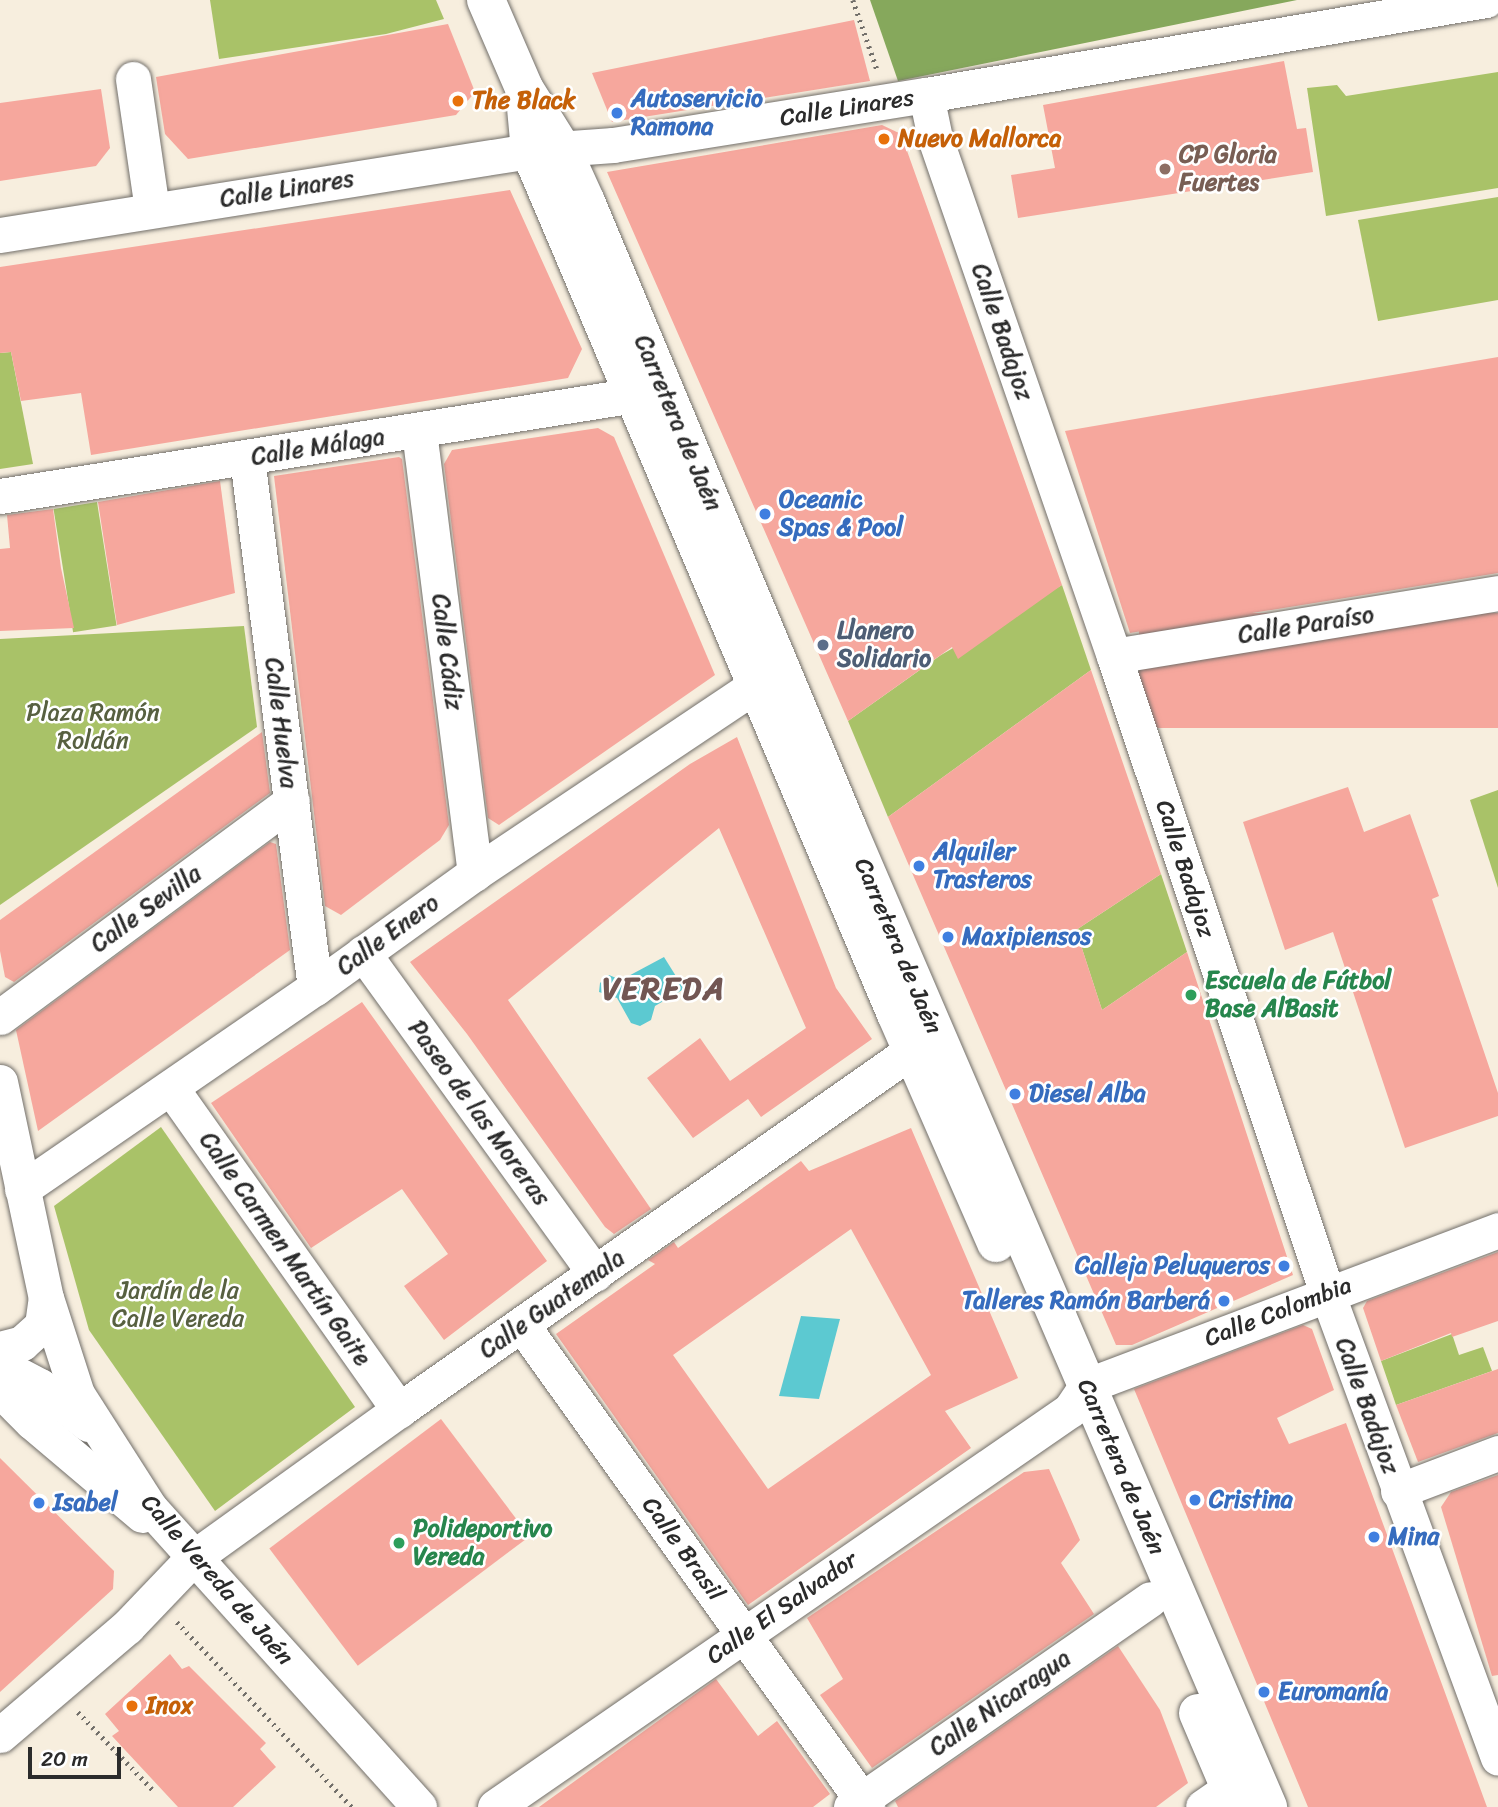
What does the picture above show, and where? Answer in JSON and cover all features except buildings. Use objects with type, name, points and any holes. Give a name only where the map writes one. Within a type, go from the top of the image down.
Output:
[{"type":"main road","name":"Carretera de Jaén","points":[[486,0],[524,88],[635,395],[757,684],[924,1043]]},
{"type":"main road","name":"Carretera de Jaén","points":[[546,150],[924,1043],[1078,1398],[1231,1794]]},
{"type":"main road","name":"Carretera de Jaén","points":[[1078,1398],[1150,1599],[1231,1794],[1268,1807]]},
{"type":"street","name":"Calle Linares","points":[[0,235],[546,150],[613,145],[1486,0]]},
{"type":"street","points":[[133,79],[152,210]]},
{"type":"street","name":"Calle Badajoz","points":[[926,95],[935,138],[1114,656],[1327,1293],[1398,1491],[1485,1680],[1498,1758]]},
{"type":"street","name":"Calle Málaga","points":[[0,496],[635,395]]},
{"type":"street","name":"Calle Cádiz","points":[[419,431],[475,873]]},
{"type":"street","name":"Calle Huelva","points":[[247,458],[315,988]]},
{"type":"street","name":"Calle Paraíso","points":[[1114,656],[1498,593]]},
{"type":"street","name":"Calle Enero","points":[[22,1189],[315,988],[475,873],[757,684]]},
{"type":"street","name":"Calle Sevilla","points":[[0,1017],[292,801]]},
{"type":"street","name":"Paseo de las Moreras","points":[[363,953],[595,1274]]},
{"type":"street","name":"Calle Guatemala","points":[[0,1735],[156,1598],[193,1558],[399,1410],[924,1043]]},
{"type":"street","name":"Calle Vereda de Jaén","points":[[0,1082],[46,1298],[77,1394],[150,1508],[419,1807]]},
{"type":"street","name":"Calle Carmen Martín Gaite","points":[[171,1088],[399,1410]]},
{"type":"street","name":"Calle Colombia","points":[[1078,1398],[1327,1293],[1498,1230]]},
{"type":"street","points":[[0,1349],[22,1343],[42,1325],[46,1298]]},
{"type":"street","name":"Calle Brasil","points":[[522,1325],[744,1634],[860,1804]]},
{"type":"street","points":[[0,1365],[40,1386],[104,1437]]},
{"type":"street","points":[[0,1390],[32,1422],[193,1558]]},
{"type":"street","name":"Calle El Salvador","points":[[495,1807],[1078,1398]]},
{"type":"street","points":[[1398,1491],[1498,1452]]},
{"type":"street","name":"Calle Nicaragua","points":[[860,1804],[1150,1599]]},
{"type":"path","points":[[853,0],[888,101]]},
{"type":"path","points":[[156,1598],[352,1807]]},
{"type":"path","points":[[55,1688],[155,1792]]},
{"type":"green space","points":[[210,0],[436,0],[444,19],[386,34],[219,59]]},
{"type":"green space","points":[[870,0],[1297,0],[898,81]]},
{"type":"green space","points":[[1498,72],[1498,188],[1326,216],[1307,88],[1337,85],[1346,96]]},
{"type":"green space","points":[[1498,197],[1498,300],[1378,321],[1358,220]]},
{"type":"green space","points":[[11,352],[33,464],[0,469],[0,353]]},
{"type":"green space","points":[[97,502],[117,625],[73,632],[54,509]]},
{"type":"green space","points":[[1062,585],[1091,670],[888,817],[848,721],[941,655]]},
{"type":"green space","name":"Plaza Ramón Roldán","points":[[244,626],[257,727],[0,905],[0,639]]},
{"type":"green space","points":[[1498,790],[1498,888],[1470,800]]},
{"type":"green space","points":[[1161,874],[1187,952],[1102,1010],[1076,930]]},
{"type":"green space","name":"Jardín de la Calle Vereda","points":[[161,1127],[355,1407],[215,1511],[89,1330],[54,1206]]},
{"type":"green space","points":[[1452,1334],[1459,1355],[1483,1347],[1492,1371],[1396,1405],[1381,1361]]},
{"type":"water","points":[[664,957],[684,989],[655,1006],[651,1020],[640,1026],[631,1023],[617,998],[599,992],[600,983],[609,975],[621,980]]},
{"type":"water","points":[[801,1316],[840,1319],[819,1399],[779,1396]]},
{"type":"place","name":"The Black","points":[[458,101]]},
{"type":"place","name":"Autoservicio Ramona","points":[[617,113]]},
{"type":"place","name":"Nuevo Mallorca","points":[[884,139]]},
{"type":"place","name":"CP Gloria Fuertes","points":[[1165,169]]},
{"type":"place","name":"Oceanic Spas & Pool","points":[[765,514]]},
{"type":"place","name":"Llanero Solidario","points":[[823,645]]},
{"type":"place","name":"Alquiler Trasteros","points":[[919,866]]},
{"type":"place","name":"Maxipiensos","points":[[948,937]]},
{"type":"place","name":"Escuela de Fútbol Base AlBasit","points":[[1191,995]]},
{"type":"place","name":"Diesel Alba","points":[[1015,1094]]},
{"type":"place","name":"Calleja Peluqueros","points":[[1284,1266]]},
{"type":"place","name":"Talleres Ramón Barberá","points":[[1224,1301]]},
{"type":"place","name":"Cristina","points":[[1195,1500]]},
{"type":"place","name":"Isabel","points":[[39,1503]]},
{"type":"place","name":"Mina","points":[[1374,1537]]},
{"type":"place","name":"Polideportivo Vereda","points":[[399,1543]]},
{"type":"place","name":"Euromanía","points":[[1264,1692]]},
{"type":"place","name":"Inox","points":[[132,1706]]},
{"type":"district","name":"VEREDA","points":[[664,989]]}]
